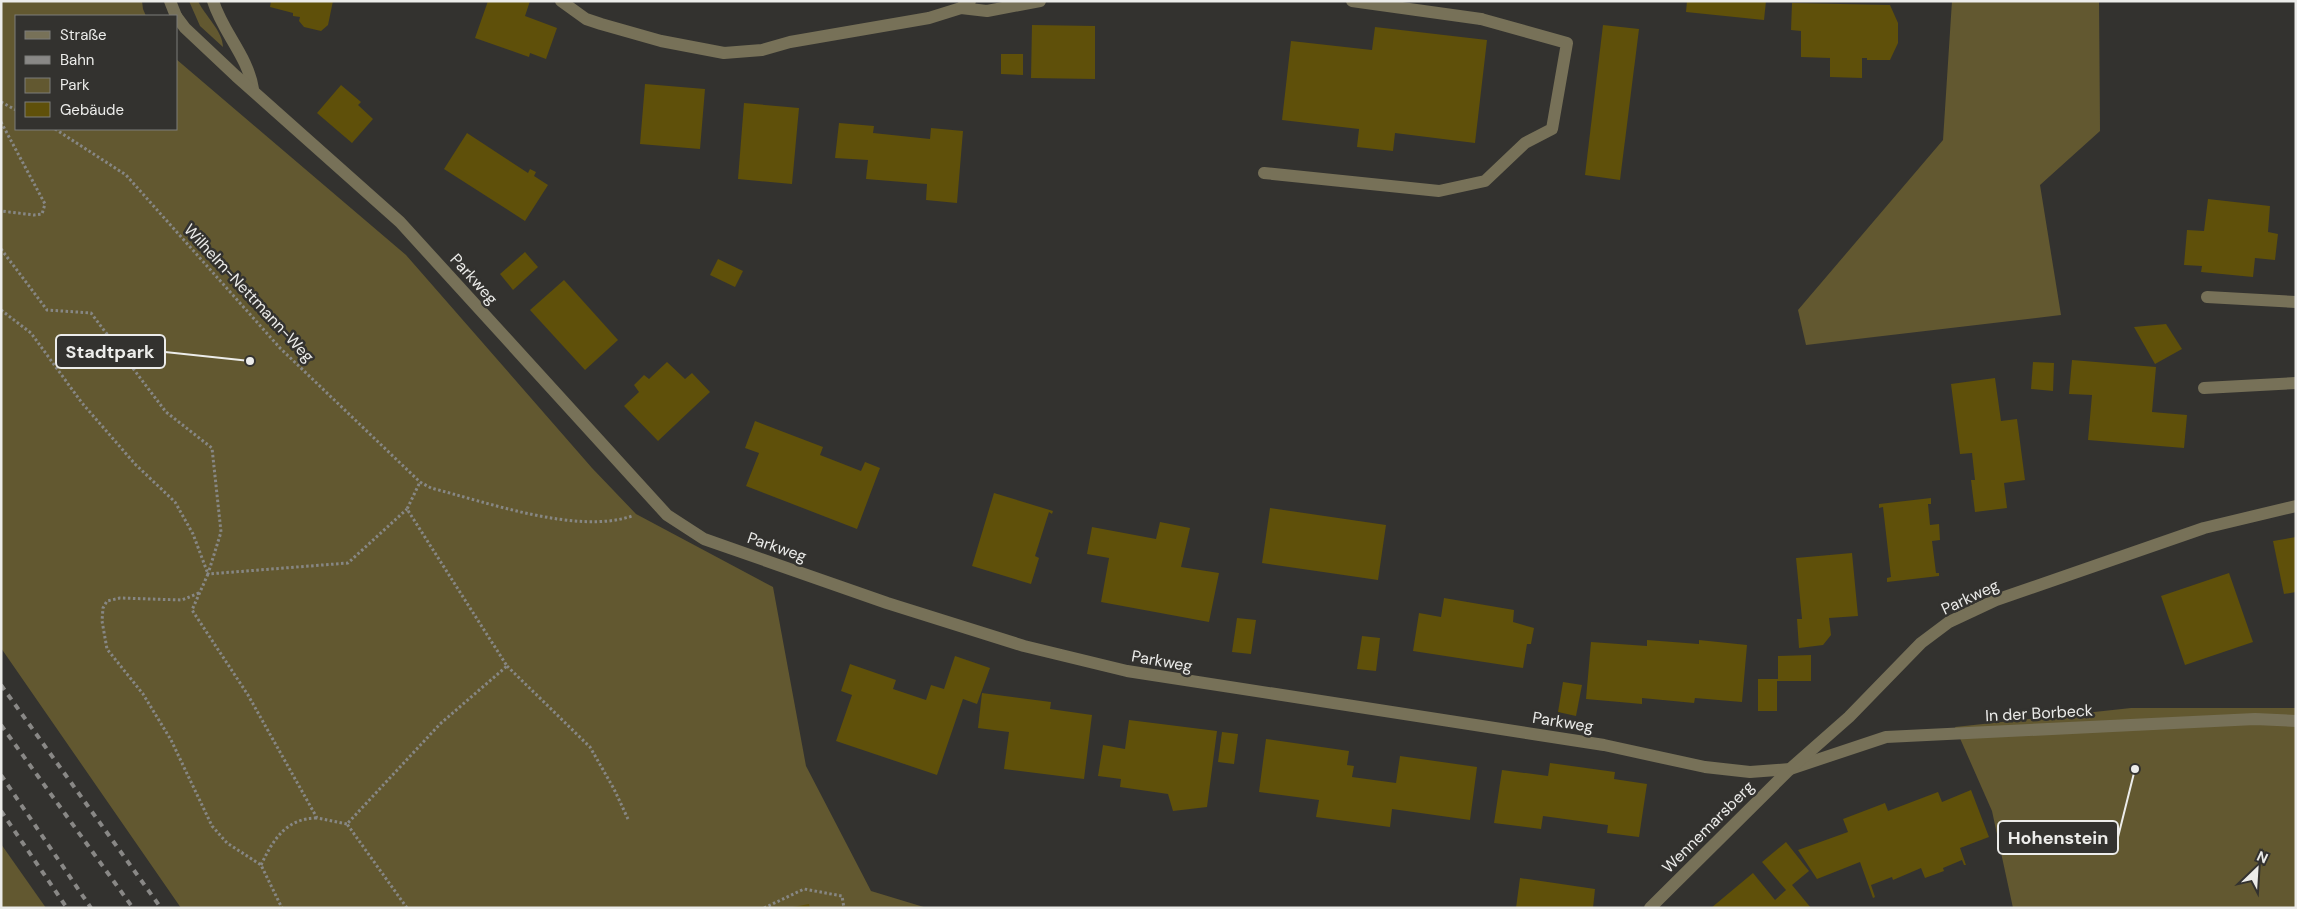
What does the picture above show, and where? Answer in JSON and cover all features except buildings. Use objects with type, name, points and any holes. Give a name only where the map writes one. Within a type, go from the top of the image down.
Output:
[{"type":"street","name":"Parkweg","points":[[170,1],[176,15]]},
{"type":"street","points":[[213,1],[219,20],[248,66],[253,89]]},
{"type":"street","points":[[561,1],[586,19],[601,24],[661,41],[724,53],[762,50],[790,42],[929,18],[965,5],[988,11],[1040,1]]},
{"type":"street","points":[[1264,173],[1439,190],[1485,181],[1525,143],[1552,129],[1568,43],[1481,19],[1352,1]]},
{"type":"street","name":"Parkweg","points":[[178,19],[185,28],[400,222],[667,515],[704,539],[887,603],[1024,646],[1127,672],[1595,744],[1705,766],[1750,772],[1790,769],[1849,717],[1921,643],[1950,622],[1996,600],[2204,528],[2296,506]]},
{"type":"street","points":[[2207,297],[2296,302]]},
{"type":"street","points":[[2204,388],[2296,383]]},
{"type":"street","name":"In der Borbeck","points":[[1790,769],[1886,737],[2255,719],[2296,721]]},
{"type":"street","name":"Wennemarsberg","points":[[1650,908],[1790,769]]},
{"type":"path","points":[[1,102],[15,109]]},
{"type":"path","points":[[1,122],[45,204],[42,214],[34,215],[1,211]]},
{"type":"path","name":"Wilhelm-Nettmann-Weg","points":[[57,130],[126,175],[280,348],[420,482]]},
{"type":"path","points":[[1,249],[46,310],[91,313],[166,412],[212,448],[222,532],[208,574],[192,610],[248,696],[317,818]]},
{"type":"path","points":[[1,310],[31,333],[82,403],[135,464],[175,502],[193,534],[208,574]]},
{"type":"path","points":[[208,574],[348,564],[407,509],[420,482],[431,488],[542,518],[615,522],[636,514],[667,515]]},
{"type":"path","points":[[407,509],[508,666],[590,747],[614,789],[628,819]]},
{"type":"path","points":[[200,593],[182,600],[120,598],[107,601],[103,608],[102,621],[107,649],[143,694],[171,740],[212,826],[227,843],[261,866],[282,908]]},
{"type":"path","points":[[347,824],[440,724],[508,666]]},
{"type":"path","points":[[261,866],[271,845],[284,828],[304,818],[317,818],[347,824],[407,908]]},
{"type":"path","points":[[764,908],[804,889],[842,896],[844,908]]},
{"type":"green space","points":[[1,1],[142,1],[146,15],[15,15],[15,130],[178,130],[178,61],[406,255],[592,468],[636,514],[773,587],[806,766],[871,891],[927,908],[181,908],[1,648]]},
{"type":"green space","points":[[189,1],[198,1],[217,29],[223,47],[200,26]]},
{"type":"green space","points":[[1952,1],[2099,1],[2100,131],[2040,185],[2061,315],[1806,345],[1798,310],[1943,140]]},
{"type":"green space","points":[[2131,708],[2296,708],[2296,908],[2013,908],[1992,811],[1955,727]]},
{"type":"green space","points":[[1,844],[46,908],[1,908]]},
{"type":"railway","points":[[1,685],[161,908]]},
{"type":"railway","points":[[1,725],[133,908]]},
{"type":"railway","points":[[1,775],[91,908]]},
{"type":"railway","points":[[1,811],[67,908]]},
{"type":"place","name":"Stadtpark","points":[[250,361]]},
{"type":"place","name":"Hohenstein","points":[[2135,769]]}]
